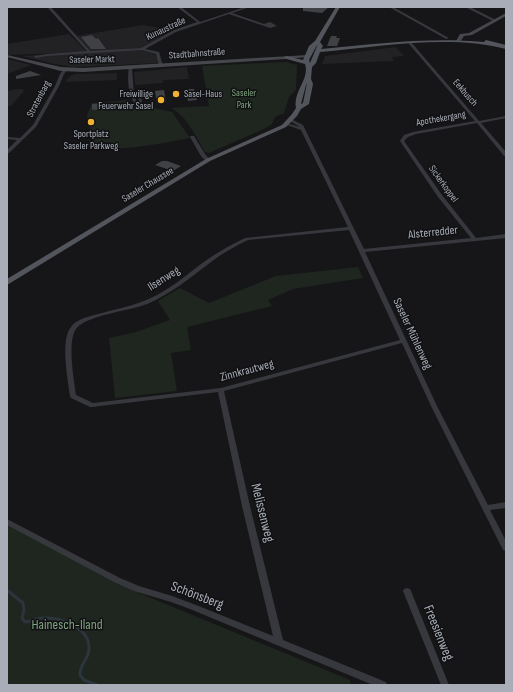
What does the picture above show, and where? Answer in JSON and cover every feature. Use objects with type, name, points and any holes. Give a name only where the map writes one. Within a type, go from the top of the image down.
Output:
[{"type":"main road","name":"Saseler Chaussee","points":[[7,283],[208,160],[271,133],[288,122],[299,108],[298,103],[303,84],[308,79],[308,54],[338,7]]},
{"type":"main road","name":"Stadtbahnstraße","points":[[130,68],[286,58],[317,52],[351,48],[459,39],[462,35],[467,38],[506,14]]},
{"type":"main road","name":"Stadtbahnstraße","points":[[431,41],[447,38],[459,39]]},
{"type":"main road","points":[[459,39],[467,38],[506,47]]},
{"type":"main road","name":"Saseler Chaussee","points":[[308,65],[313,63],[320,46],[317,42]]},
{"type":"main road","name":"Stadtbahnstraße","points":[[266,59],[308,54]]},
{"type":"main road","name":"Saseler Markt","points":[[7,56],[66,69],[92,70],[130,68]]},
{"type":"main road","points":[[286,58],[299,60],[308,65]]},
{"type":"street","points":[[49,7],[89,52]]},
{"type":"street","points":[[179,7],[199,22]]},
{"type":"street","name":"Kunaustraße","points":[[142,49],[175,31],[248,7]]},
{"type":"street","points":[[391,7],[447,38]]},
{"type":"street","points":[[467,7],[494,20]]},
{"type":"street","points":[[228,13],[264,25]]},
{"type":"street","name":"Eekbusch","points":[[410,43],[506,155]]},
{"type":"street","name":"Saseler Markt","points":[[47,55],[142,49]]},
{"type":"street","name":"Kunaustraße","points":[[142,49],[158,53],[161,66]]},
{"type":"street","points":[[130,68],[133,96]]},
{"type":"street","name":"Stratenbarg","points":[[7,152],[35,126],[66,69]]},
{"type":"street","name":"Apothekergang","points":[[403,138],[415,133],[437,128],[506,117]]},
{"type":"street","name":"Saseler Mühlenweg","points":[[288,122],[302,129],[362,251],[434,406],[506,548]]},
{"type":"street","points":[[192,137],[203,155],[208,160]]},
{"type":"street","points":[[7,138],[21,139]]},
{"type":"street","name":"Sickerkoppel","points":[[403,138],[402,141],[436,190],[474,239]]},
{"type":"street","name":"Ilsenweg","points":[[92,405],[72,396],[69,338],[73,327],[90,317],[147,302],[173,288],[232,245],[247,239],[351,228]]},
{"type":"street","name":"Alsterredder","points":[[362,251],[506,236]]},
{"type":"street","name":"Zinnkrautweg","points":[[92,405],[221,390],[403,340]]},
{"type":"street","name":"Melissenweg","points":[[221,390],[246,506],[279,642]]},
{"type":"street","points":[[486,508],[506,505]]},
{"type":"street","name":"Schönsberg","points":[[7,522],[130,586],[172,599],[383,685]]},
{"type":"street","name":"Freesienweg","points":[[407,591],[445,685]]},
{"type":"shaded area","points":[[143,25],[172,30],[141,48],[90,52],[76,36]]},
{"type":"shaded area","points":[[69,34],[87,52],[7,55],[7,44]]},
{"type":"shaded area","points":[[396,47],[404,56],[392,57],[394,61],[322,64],[325,56]]},
{"type":"shaded area","points":[[141,49],[156,55],[158,63],[75,67],[54,64],[22,56]]},
{"type":"shaded area","points":[[7,59],[31,65],[7,74]]},
{"type":"shaded area","points":[[187,67],[189,79],[163,80],[163,83],[135,85],[134,72]]},
{"type":"shaded area","points":[[117,73],[117,80],[65,82],[70,76],[75,74]]},
{"type":"shaded area","points":[[23,89],[24,91],[11,106],[7,106],[7,91]]},
{"type":"green space","name":"Saseler Park","points":[[286,62],[297,65],[296,90],[289,97],[284,113],[275,117],[272,124],[264,129],[209,153],[205,152],[195,134],[182,116],[171,108],[209,106],[202,66]]},
{"type":"green space","points":[[129,100],[129,103],[172,112],[190,138],[128,148],[104,148],[93,146],[87,115],[92,103]]},
{"type":"green space","points":[[358,267],[363,278],[293,289],[268,300],[272,306],[187,327],[191,350],[171,353],[177,391],[115,398],[109,338],[136,332],[170,320],[158,301],[180,288],[209,303],[276,276]]},
{"type":"green space","name":"Hainesch-Iland","points":[[7,524],[139,593],[350,680],[351,685],[7,685]]},
{"type":"building","points":[[303,7],[329,7],[322,13],[303,11]]},
{"type":"building","points":[[92,35],[96,39],[98,38],[106,49],[91,49],[81,37]]},
{"type":"building","points":[[331,36],[337,36],[336,38],[340,38],[337,46],[327,46]]},
{"type":"building","points":[[30,71],[41,75],[16,79],[16,76]]},
{"type":"building","points":[[186,89],[194,89],[197,100],[188,101]]},
{"type":"building","points":[[164,90],[166,102],[157,103],[155,91]]},
{"type":"building","points":[[106,103],[105,109],[92,110],[92,104]]},
{"type":"building","points":[[162,161],[167,161],[181,166],[173,171],[155,165]]},
{"type":"waterway","points":[[7,590],[23,603],[24,610],[22,618],[25,622],[41,618],[58,619],[73,625],[85,635],[88,641],[89,653],[81,668],[80,675],[84,680],[97,685]]},
{"type":"place","name":"Sasel-Haus","points":[[176,94]]},
{"type":"place","name":"Freiwillige Feuerwehr Sasel","points":[[161,100]]},
{"type":"place","name":"Sportplatz Saseler Parkweg","points":[[91,122]]}]
